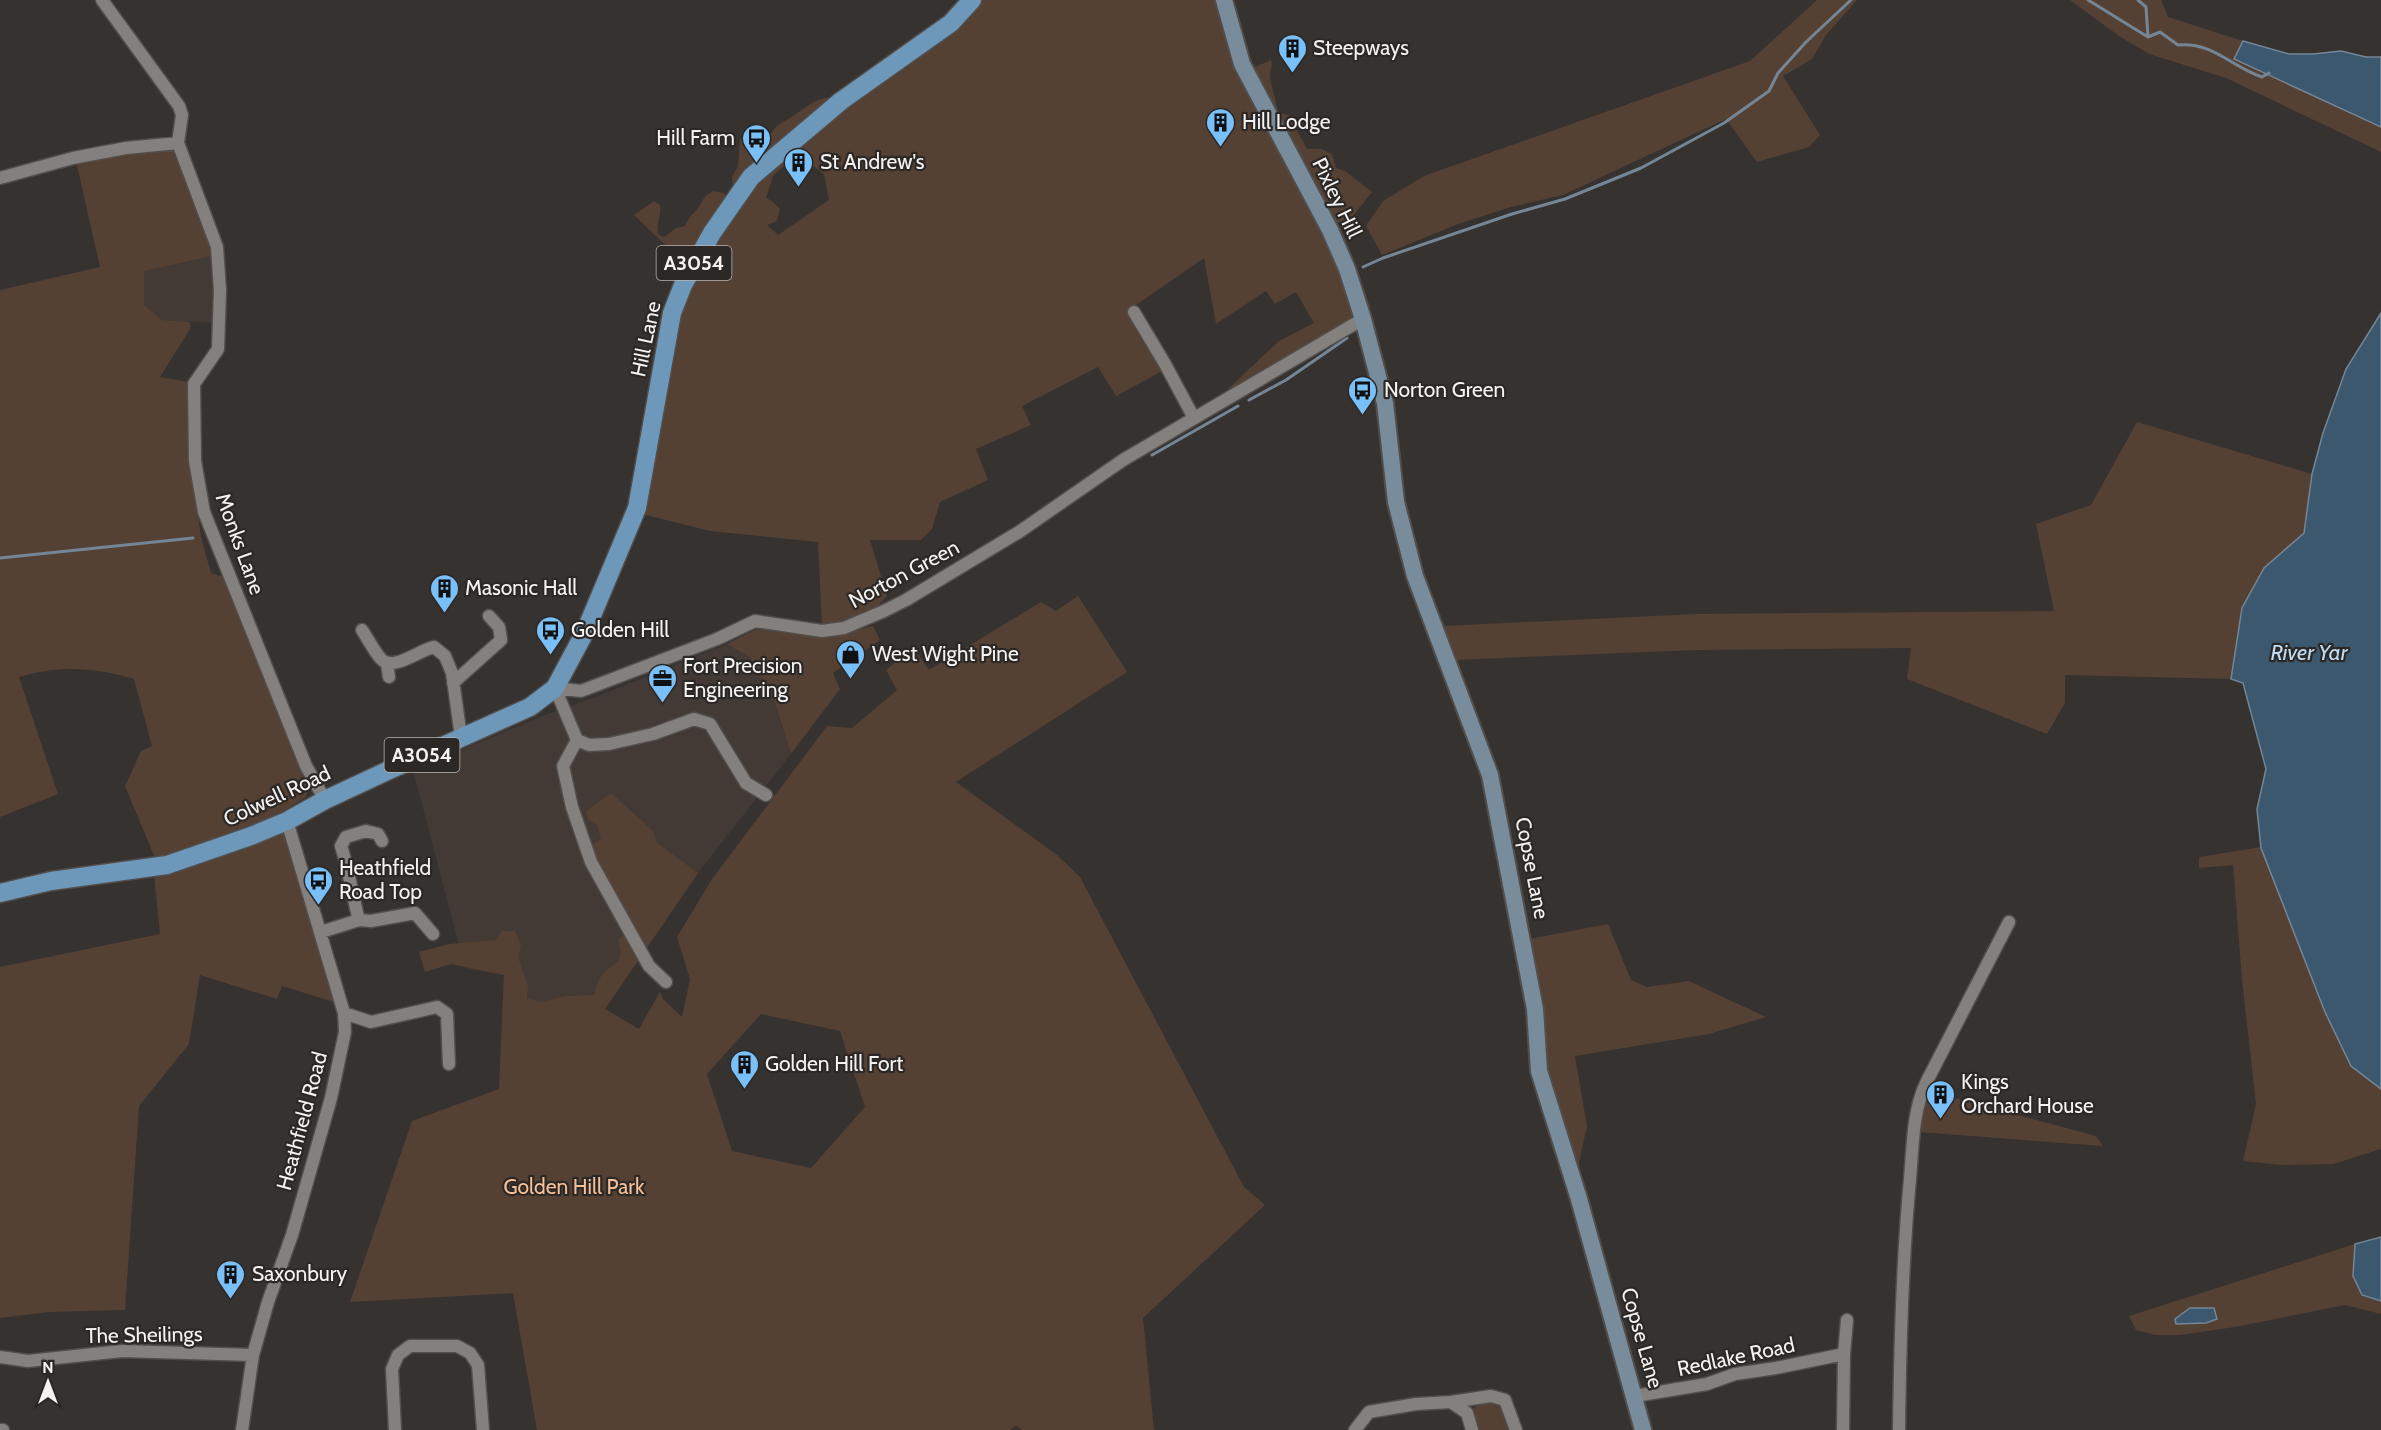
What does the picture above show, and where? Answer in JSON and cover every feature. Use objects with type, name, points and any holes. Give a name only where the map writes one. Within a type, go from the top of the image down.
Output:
[{"type":"main road","name":"Hill Lane","points":[[555,688],[585,632],[637,508],[672,313],[683,285],[711,233],[751,177],[841,101],[951,23],[972,0]]},
{"type":"main road","name":"Colwell Road","points":[[0,894],[51,881],[167,865],[287,821],[325,800],[530,707],[555,688]]},
{"type":"street","name":"Monks Lane","points":[[102,0],[178,106],[182,115],[178,143],[217,247],[220,290],[218,349],[194,384],[195,461],[204,512],[306,766],[325,800]]},
{"type":"street","name":"Pixley Hill","points":[[1224,0],[1242,64],[1330,230],[1347,269],[1363,319]]},
{"type":"street","points":[[0,178],[73,158],[126,148],[178,143]]},
{"type":"street","points":[[1134,312],[1194,418]]},
{"type":"street","name":"Norton Green","points":[[555,688],[581,691],[717,639],[755,621],[822,631],[844,628],[884,611],[1019,532],[1123,460],[1363,319]]},
{"type":"street","name":"Copse Lane","points":[[1363,319],[1385,403],[1396,502],[1415,576],[1490,775],[1534,1009],[1539,1071],[1580,1199],[1643,1430]]},
{"type":"street","points":[[453,683],[501,640],[499,627],[489,616]]},
{"type":"street","points":[[362,630],[388,670],[424,649],[434,647],[445,656],[453,683],[461,737]]},
{"type":"street","points":[[555,688],[577,740],[589,744],[609,744],[653,734],[694,719],[710,724],[746,783],[766,795]]},
{"type":"street","points":[[577,740],[563,766],[572,807],[591,862],[649,966],[666,982]]},
{"type":"street","name":"Heathfield Road","points":[[242,1430],[254,1355],[268,1302],[292,1235],[331,1098],[345,1032],[344,1013],[287,821]]},
{"type":"street","points":[[359,920],[341,846],[346,837],[366,831],[378,834],[382,841]]},
{"type":"street","points":[[321,932],[359,920],[371,921],[416,908],[433,934]]},
{"type":"street","points":[[1899,1430],[1900,1305],[1908,1191],[1919,1102],[1927,1081],[2009,922]]},
{"type":"street","points":[[344,1013],[371,1022],[437,1007],[447,1014],[449,1064]]},
{"type":"street","points":[[1843,1430],[1847,1320]]},
{"type":"street","points":[[395,1430],[392,1369],[398,1355],[410,1346],[457,1346],[470,1353],[477,1365],[483,1430]]},
{"type":"street","name":"The Sheilings","points":[[0,1357],[28,1361],[122,1351],[254,1355]]},
{"type":"street","name":"Redlake Road","points":[[1635,1396],[1707,1384],[1735,1374],[1844,1354]]},
{"type":"street","points":[[1354,1430],[1369,1412],[1416,1404],[1491,1396],[1505,1400],[1516,1430]]},
{"type":"street","points":[[1451,1402],[1467,1413],[1472,1430]]},
{"type":"shaded area","points":[[213,256],[216,323],[162,320],[144,305],[144,271]]},
{"type":"shaded area","points":[[727,644],[751,657],[775,703],[791,754],[698,873],[605,1009],[502,1012],[504,975],[465,968],[413,770],[542,716]]},
{"type":"green space","points":[[978,0],[1219,0],[1253,68],[1271,60],[1270,79],[1277,112],[1291,116],[1307,149],[1322,149],[1332,154],[1336,168],[1345,171],[1372,192],[1348,222],[1334,223],[1324,232],[1357,322],[1231,396],[1228,389],[1279,341],[1314,323],[1296,292],[1275,304],[1266,291],[1216,324],[1204,258],[1129,310],[1166,369],[1116,396],[1098,367],[1022,406],[1031,425],[976,449],[988,480],[940,502],[932,529],[921,540],[870,540],[887,596],[866,614],[822,625],[818,542],[710,531],[642,514],[679,316],[733,191],[732,177],[738,166],[740,140],[744,136],[770,135],[779,124],[816,101],[832,97],[839,98]],"holes":[[[797,154],[824,174],[829,200],[778,235],[767,225],[777,221],[780,209],[766,198],[773,176]]]},
{"type":"green space","points":[[1817,0],[1857,0],[1826,35],[1812,59],[1783,76],[1820,135],[1809,147],[1757,162],[1726,119],[1563,195],[1511,207],[1458,224],[1382,255],[1366,226],[1383,201],[1424,176],[1750,61]]},
{"type":"green space","points":[[2070,0],[2161,0],[2168,17],[2289,54],[2313,54],[2381,84],[2381,152],[2226,78],[2149,54],[2119,36]]},
{"type":"green space","points":[[175,148],[212,247],[213,256],[144,271],[144,305],[162,320],[190,322],[190,329],[160,377],[188,382],[190,461],[201,537],[211,573],[224,577],[308,789],[306,797],[263,824],[211,843],[155,858],[125,786],[141,751],[152,746],[134,679],[119,675],[91,670],[62,669],[19,677],[58,794],[0,817],[0,290],[100,267],[76,161],[126,151]]},
{"type":"green space","points":[[714,191],[723,193],[732,199],[688,267],[634,215],[654,201],[660,205],[658,234],[664,237],[676,228],[685,226],[706,196]]},
{"type":"green space","points":[[2137,422],[2312,474],[2324,493],[2381,1059],[2381,1149],[2333,1164],[2281,1165],[2243,1161],[2256,1104],[2242,980],[2233,865],[2199,868],[2199,857],[2261,847],[2257,809],[2266,769],[2243,683],[2231,679],[2065,675],[2065,703],[2047,734],[1907,679],[1911,648],[1696,650],[1453,660],[1442,626],[1696,614],[2054,611],[2036,524],[2091,505]]},
{"type":"green space","name":"Golden Hill Park","points":[[1078,596],[1127,672],[956,782],[1057,855],[1080,877],[1244,1187],[1265,1205],[1143,1318],[1154,1430],[1022,1430],[1016,1425],[1010,1430],[537,1430],[513,1293],[350,1302],[412,1121],[499,1089],[504,975],[451,964],[425,972],[419,952],[449,944],[496,940],[502,931],[515,931],[521,946],[518,957],[528,986],[527,998],[541,1002],[566,996],[594,995],[603,974],[619,959],[618,940],[633,927],[595,858],[591,846],[601,839],[597,825],[588,820],[586,811],[611,793],[653,831],[657,843],[698,873],[605,1009],[639,1029],[660,992],[663,999],[682,1017],[690,979],[677,937],[712,879],[827,726],[852,728],[897,690],[886,670],[913,648],[929,670],[1041,602],[1056,611]],"holes":[[[761,1014],[840,1031],[865,1107],[811,1168],[732,1151],[707,1074]]]},
{"type":"green space","points":[[873,626],[880,640],[833,673],[840,689],[791,754],[775,703],[751,658],[727,644],[757,629],[822,638]]},
{"type":"green space","points":[[287,821],[292,857],[334,1002],[282,986],[277,999],[200,975],[189,1044],[139,1106],[125,1310],[49,1312],[0,1318],[0,967],[160,934],[154,875]]},
{"type":"green space","points":[[1608,924],[1631,980],[1647,987],[1689,981],[1766,1017],[1709,1034],[1575,1056],[1587,1126],[1577,1172],[1546,1066],[1529,939]]},
{"type":"green space","points":[[1928,1091],[2096,1136],[2103,1146],[1918,1132]]},
{"type":"green space","points":[[2381,1237],[2381,1314],[2345,1305],[2235,1327],[2180,1335],[2155,1335],[2136,1330],[2129,1316],[2355,1244]]},
{"type":"green space","points":[[1491,1396],[1505,1400],[1516,1430],[1472,1430],[1467,1413]]},
{"type":"water","points":[[2243,41],[2289,54],[2341,51],[2366,57],[2381,57],[2381,127],[2234,59]]},
{"type":"water","name":"River Yar","points":[[2381,313],[2381,1089],[2351,1066],[2325,1012],[2261,848],[2257,809],[2266,769],[2243,683],[2231,679],[2242,608],[2264,568],[2304,533],[2312,474],[2323,433],[2346,369]]},
{"type":"water","points":[[2381,1237],[2381,1301],[2362,1295],[2353,1276],[2355,1244]]},
{"type":"water","points":[[2190,1308],[2214,1308],[2217,1319],[2206,1323],[2176,1324],[2175,1319]]},
{"type":"waterway","points":[[1363,267],[1512,214],[1565,199],[1641,168],[1724,123],[1769,91],[1778,73],[1806,42],[1851,0]]},
{"type":"waterway","points":[[2088,0],[2148,37]]},
{"type":"waterway","points":[[2138,0],[2146,7],[2148,37]]},
{"type":"waterway","points":[[2148,37],[2160,32],[2178,45],[2202,47],[2251,73],[2262,77],[2269,73]]},
{"type":"waterway","points":[[1249,400],[1286,380],[1347,338]]},
{"type":"waterway","points":[[1152,455],[1238,406]]},
{"type":"waterway","points":[[0,558],[193,538]]},
{"type":"place","name":"Steepways","points":[[1292,74]]},
{"type":"place","name":"Hill Lodge","points":[[1221,148]]},
{"type":"place","name":"Hill Farm","points":[[756,164]]},
{"type":"place","name":"St Andrew's","points":[[799,188]]},
{"type":"place","name":"Norton Green","points":[[1363,416]]},
{"type":"place","name":"Masonic Hall","points":[[444,614]]},
{"type":"place","name":"Golden Hill","points":[[550,656]]},
{"type":"place","name":"West Wight Pine","points":[[851,680]]},
{"type":"place","name":"Fort Precision Engineering","points":[[662,704]]},
{"type":"place","name":"Heathfield Road Top","points":[[318,906]]},
{"type":"place","name":"Golden Hill Fort","points":[[744,1090]]},
{"type":"place","name":"Kings Orchard House","points":[[1940,1120]]},
{"type":"place","name":"Saxonbury","points":[[231,1300]]}]
